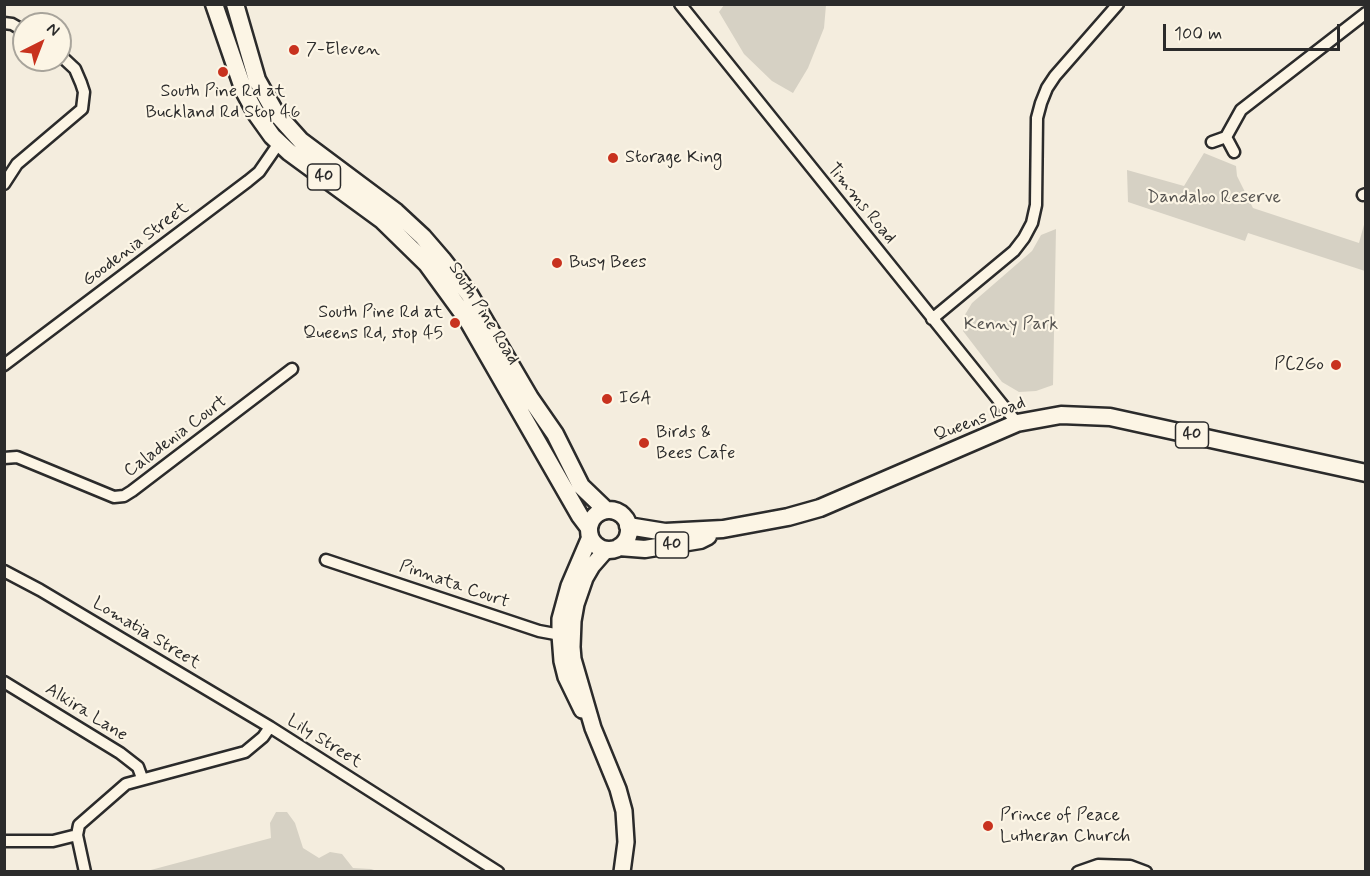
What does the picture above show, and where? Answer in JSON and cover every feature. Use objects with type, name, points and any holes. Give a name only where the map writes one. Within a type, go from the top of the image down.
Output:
[{"type":"main road","name":"South Pine Road","points":[[214,4],[244,91],[257,115],[279,143],[382,220],[428,264],[467,320],[589,532]]},
{"type":"main road","name":"South Pine Road","points":[[235,4],[257,80],[275,112],[301,141],[403,218],[442,259],[469,294],[530,398],[555,434],[581,486],[606,510]]},
{"type":"main road","name":"Queens Road","points":[[628,526],[665,532],[723,529],[788,517],[820,508],[1017,423],[1061,415],[1110,417],[1365,473]]},
{"type":"main road","name":"40","points":[[606,510],[617,512],[626,520],[628,526]]},
{"type":"main road","points":[[606,510],[594,516],[563,605],[566,636],[593,728],[618,789],[624,811],[626,842],[622,872]]},
{"type":"main road","points":[[566,636],[585,578],[592,566],[627,538],[628,526]]},
{"type":"main road","name":"Queens Road","points":[[613,549],[645,549],[679,544],[700,540],[723,529]]},
{"type":"main road","name":"40","points":[[589,532],[596,546],[613,549]]},
{"type":"street","name":"Timms Road","points":[[680,4],[1017,423]]},
{"type":"street","points":[[932,319],[1014,251],[1024,238],[1032,223],[1036,205],[1037,118],[1047,88],[1118,4]]},
{"type":"street","points":[[1212,141],[1226,136],[1241,110],[1365,13]]},
{"type":"street","points":[[4,184],[17,164],[82,109],[84,92],[72,66]]},
{"type":"street","points":[[1226,136],[1234,152]]},
{"type":"street","name":"Goodenia Street","points":[[4,365],[248,181],[259,172],[279,143]]},
{"type":"street","name":"Caladenia Court","points":[[4,458],[17,457],[114,497],[124,496],[292,369]]},
{"type":"street","name":"Pinnata Court","points":[[326,560],[534,630],[566,636]]},
{"type":"street","name":"Lomatia Street","points":[[4,572],[40,590],[270,727]]},
{"type":"street","name":"Alkira Lane","points":[[4,682],[120,753],[138,767],[142,778]]},
{"type":"street","name":"Lily Street","points":[[77,836],[79,825],[126,784],[245,752],[263,737],[270,727],[498,872]]},
{"type":"street","points":[[4,841],[53,841],[77,836],[86,872]]},
{"type":"street","points":[[1078,872],[1098,865],[1130,866],[1146,872]]},
{"type":"green space","points":[[724,5],[826,5],[824,28],[808,68],[793,93],[772,81],[744,54],[719,12]]},
{"type":"green space","name":"Dandaloo Reserve","points":[[1204,153],[1236,166],[1237,176],[1253,208],[1359,243],[1365,221],[1365,271],[1248,233],[1245,241],[1128,202],[1127,170],[1184,186]]},
{"type":"green space","name":"Kenny Park","points":[[1056,229],[1053,385],[1036,391],[1019,392],[1002,382],[963,331],[963,318],[972,303],[1032,251],[1041,235]]},
{"type":"green space","points":[[276,812],[287,812],[295,823],[303,848],[319,858],[330,852],[342,854],[353,868],[377,871],[147,871],[271,838],[270,823]]},
{"type":"place","name":"7-Eleven","points":[[294,50]]},
{"type":"place","name":"South Pine Rd at Buckland Rd Stop 46","points":[[223,72]]},
{"type":"place","name":"Storage King","points":[[613,158]]},
{"type":"place","name":"Busy Bees","points":[[557,263]]},
{"type":"place","name":"South Pine Rd at Queens Rd, stop 45","points":[[455,323]]},
{"type":"place","name":"PC2Go","points":[[1336,365]]},
{"type":"place","name":"IGA","points":[[607,399]]},
{"type":"place","name":"Birds & Bees Cafe","points":[[644,443]]},
{"type":"place","name":"Prince of Peace Lutheran Church","points":[[988,826]]}]
